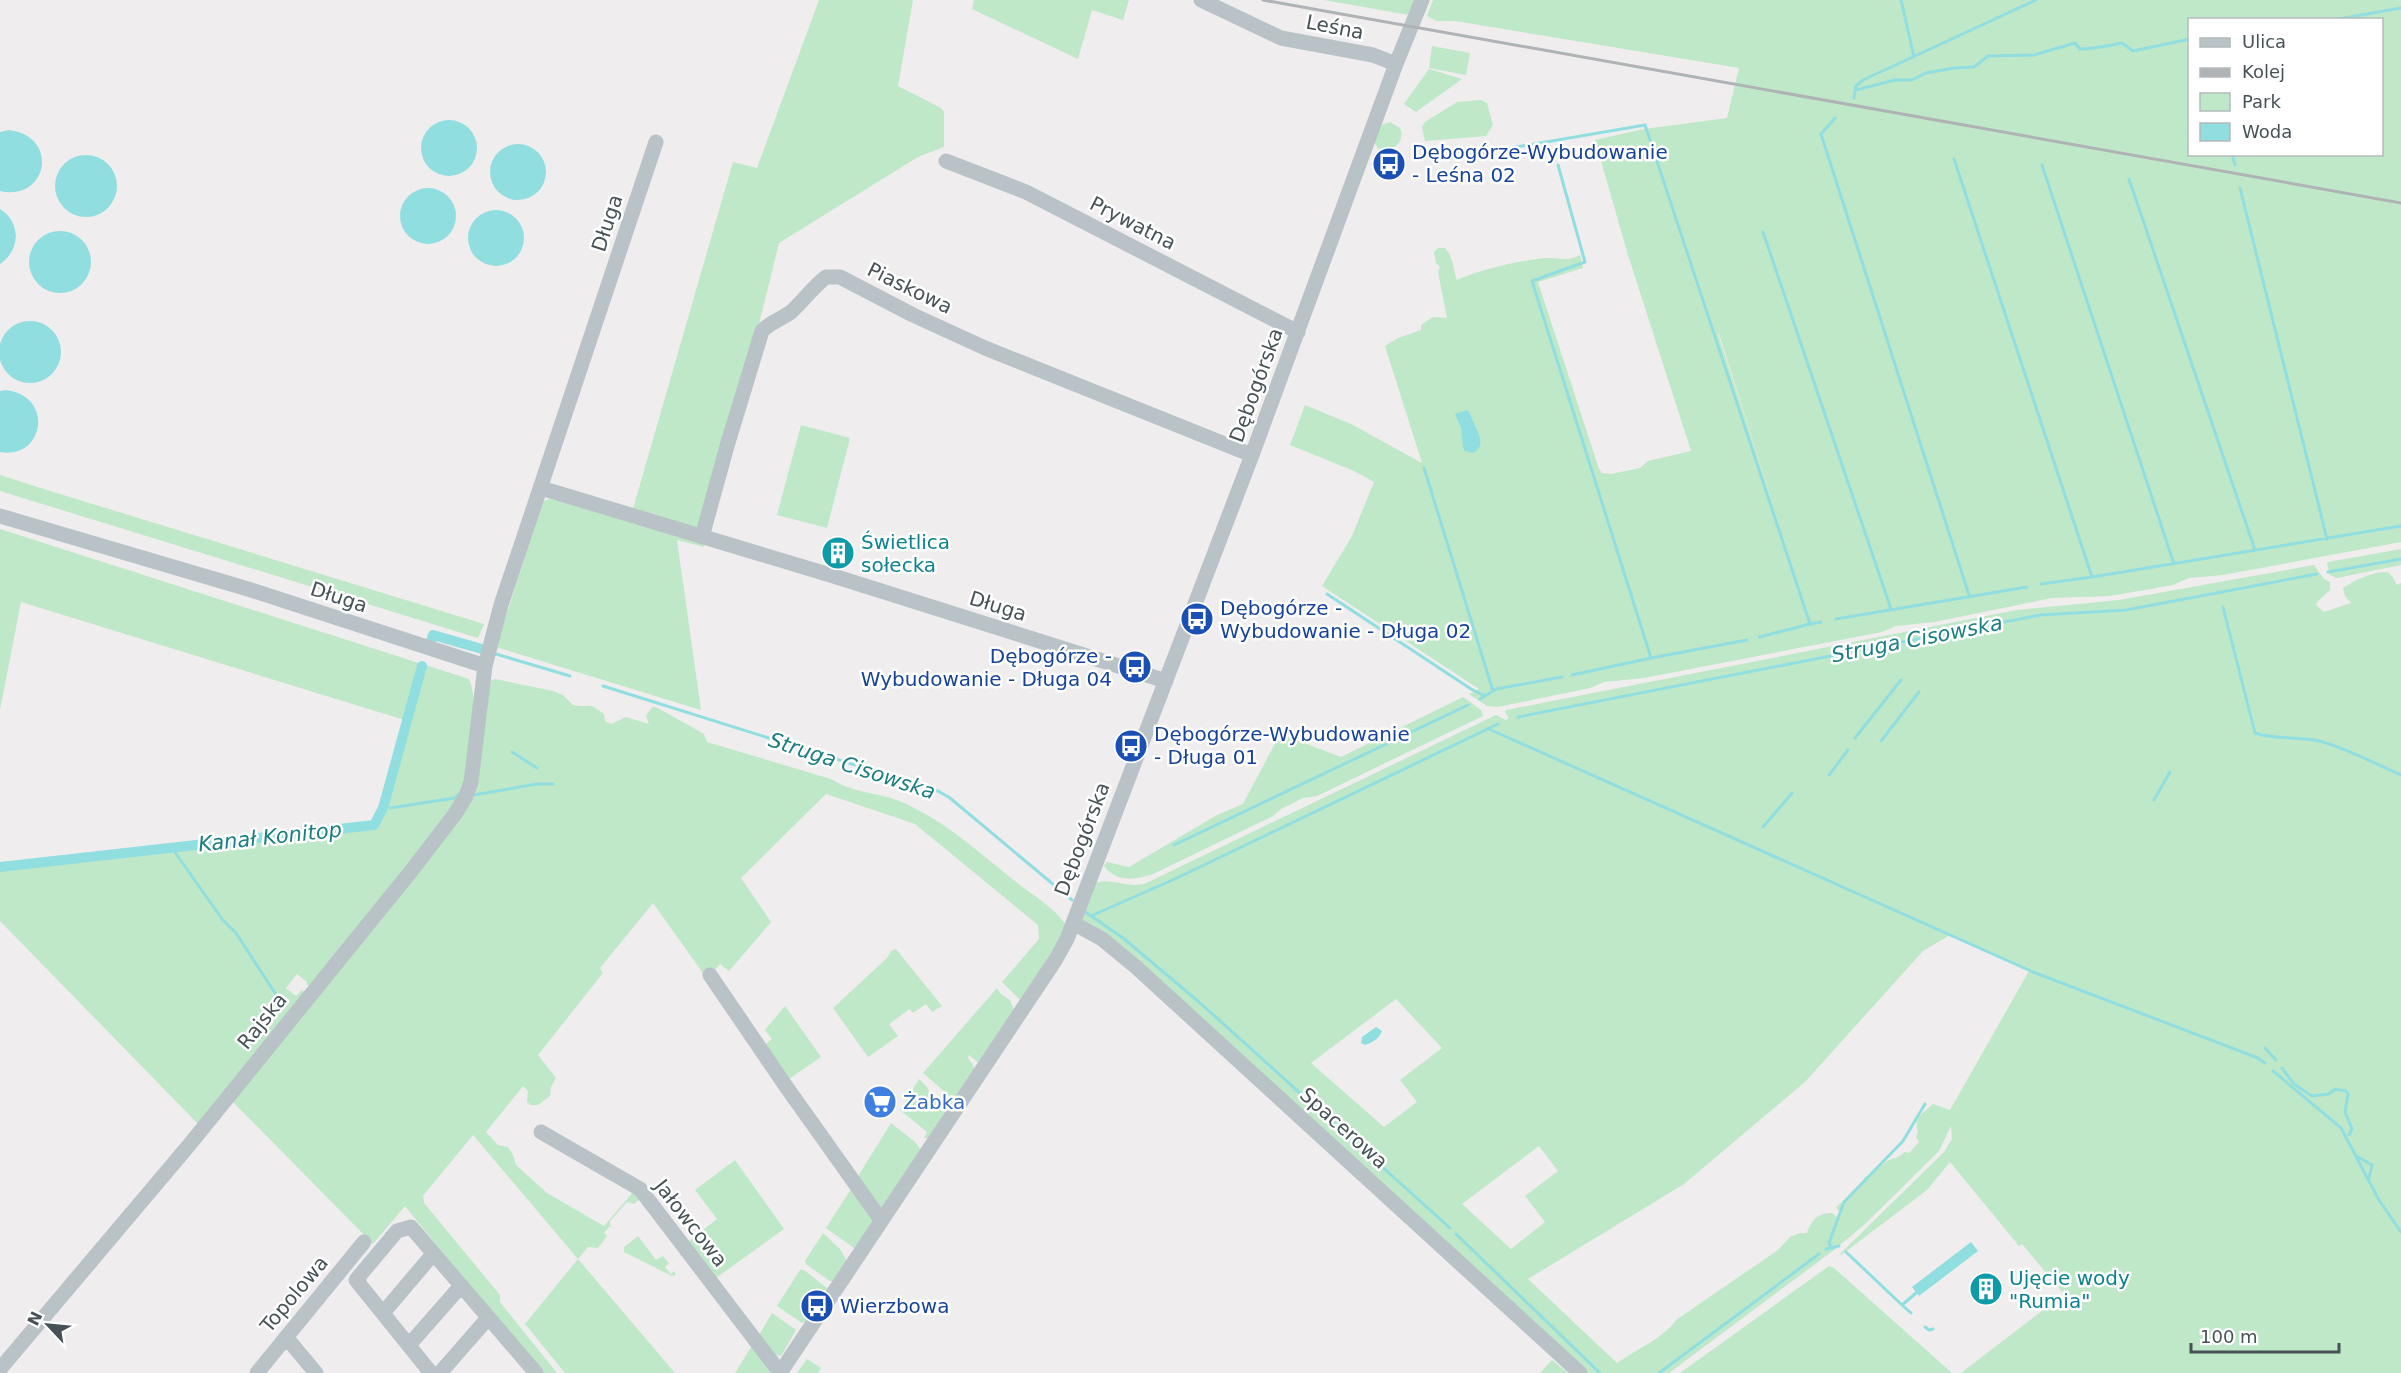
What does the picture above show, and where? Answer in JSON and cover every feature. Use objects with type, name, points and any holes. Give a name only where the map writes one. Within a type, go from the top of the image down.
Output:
[{"type":"street","name":"Leśna","points":[[1201,0],[1281,38],[1373,55],[1396,64]]},
{"type":"street","name":"Dębogórska","points":[[781,1372],[1056,959],[1073,923],[1252,455],[1396,64],[1422,0]]},
{"type":"street","name":"Długa","points":[[0,516],[248,589],[484,666],[501,605],[656,142]]},
{"type":"street","name":"Prywatna","points":[[946,161],[1026,192],[1298,332]]},
{"type":"street","name":"Piaskowa","points":[[702,537],[762,331],[790,312],[826,277],[840,277],[913,315],[985,348],[1252,455]]},
{"type":"street","name":"Długa","points":[[542,488],[1166,681]]},
{"type":"street","name":"Rajska","points":[[0,1369],[190,1144],[455,814],[471,782],[484,666]]},
{"type":"street","name":"Spacerowa","points":[[1073,923],[1102,939],[1136,967],[1580,1373]]},
{"type":"street","points":[[711,975],[785,1085],[881,1220]]},
{"type":"street","name":"Jałowcowa","points":[[541,1132],[640,1189],[781,1372]]},
{"type":"street","points":[[431,1373],[356,1280],[397,1232],[411,1227],[460,1287],[536,1373]]},
{"type":"street","name":"Topolowa","points":[[256,1373],[364,1242]]},
{"type":"street","points":[[383,1313],[434,1254]]},
{"type":"street","points":[[409,1345],[460,1287]]},
{"type":"street","points":[[440,1373],[488,1318]]},
{"type":"street","points":[[286,1337],[316,1373]]},
{"type":"green space","points":[[819,0],[913,0],[898,86],[941,108],[944,112],[944,147],[918,157],[779,243],[704,547],[677,540],[701,710],[496,647],[543,501],[558,497],[630,519],[733,162],[757,168]]},
{"type":"green space","points":[[974,0],[1129,0],[1123,20],[1092,10],[1078,59],[972,9]]},
{"type":"green space","points":[[1324,0],[1415,0],[1409,15]]},
{"type":"green space","points":[[1433,0],[2401,0],[2401,542],[2223,575],[2189,578],[2173,585],[2110,596],[2052,598],[1934,622],[1896,626],[1882,632],[1644,678],[1604,682],[1590,688],[1498,707],[1487,706],[1469,694],[1479,689],[1322,586],[1352,536],[1374,482],[1354,471],[1290,445],[1305,405],[1351,424],[1422,463],[1385,346],[1398,338],[1421,330],[1421,325],[1433,317],[1447,318],[1438,272],[1440,267],[1436,263],[1434,252],[1438,248],[1445,248],[1448,251],[1457,280],[1477,272],[1515,263],[1549,258],[1568,259],[1580,255],[1583,268],[1538,282],[1599,469],[1602,473],[1611,474],[1640,468],[1648,461],[1691,451],[1628,255],[1595,140],[1644,129],[1727,118],[1739,68],[1455,21],[1436,21],[1427,16]],"holes":[[[1718,334],[1719,334],[1775,510]]]},
{"type":"green space","points":[[1432,46],[1470,53],[1466,75],[1429,68]]},
{"type":"green space","points":[[1429,69],[1462,79],[1416,112],[1404,104]]},
{"type":"green space","points":[[1481,100],[1487,103],[1493,125],[1486,136],[1425,141],[1422,127],[1425,122],[1457,102]]},
{"type":"green space","points":[[1390,122],[1400,128],[1400,142],[1393,148],[1379,150],[1374,142],[1379,126]]},
{"type":"green space","points":[[801,425],[850,438],[827,528],[777,515]]},
{"type":"green space","points":[[0,475],[484,624],[478,638],[0,491]]},
{"type":"green space","points":[[0,529],[469,679],[473,692],[474,724],[468,761],[456,807],[311,985],[306,985],[307,982],[297,974],[286,988],[296,996],[302,990],[306,993],[200,1126],[0,921],[0,870],[369,830],[378,826],[382,820],[408,721],[21,602],[0,710]]},
{"type":"green space","points":[[2401,549],[2401,565],[2337,578],[2330,575],[2328,562]]},
{"type":"green space","points":[[2314,565],[2324,579],[2330,582],[2330,590],[2316,605],[2324,612],[2351,603],[2345,596],[2343,588],[2365,576],[2385,572],[2390,574],[2397,585],[2401,583],[2401,1373],[1961,1373],[2064,1294],[2022,1244],[2019,1246],[1950,1162],[1927,1190],[1840,1256],[1944,1152],[1952,1139],[1951,1126],[1939,1151],[1864,1225],[1669,1373],[1583,1373],[1079,923],[1095,883],[1107,881],[1131,885],[1144,884],[1496,715],[1506,720],[1509,718],[1506,710],[2017,610],[2119,600]],"holes":[[[1950,935],[2029,971],[1950,1110],[1933,1104],[1923,1113],[1917,1122],[1916,1137],[1919,1142],[1909,1153],[1904,1152],[1888,1160],[1865,1177],[1860,1188],[1836,1207],[1841,1214],[1839,1219],[1832,1213],[1819,1216],[1810,1225],[1807,1233],[1790,1237],[1778,1250],[1676,1320],[1657,1338],[1617,1363],[1528,1279],[1684,1184],[1805,1082],[1923,951]],[[1396,999],[1442,1048],[1400,1080],[1417,1102],[1384,1127],[1311,1063]],[[1539,1146],[1558,1171],[1525,1196],[1545,1222],[1511,1249],[1462,1204]]]},
{"type":"green space","points":[[491,680],[553,691],[563,695],[573,705],[594,707],[604,714],[605,721],[611,724],[626,717],[649,724],[646,716],[652,707],[656,707],[704,734],[707,742],[831,779],[849,788],[904,803],[935,820],[965,841],[1051,909],[1065,924],[1063,933],[1022,1000],[1019,999],[1002,982],[1039,939],[1038,925],[915,824],[826,794],[741,878],[771,922],[729,971],[720,964],[713,972],[705,976],[653,903],[600,968],[603,973],[538,1055],[556,1078],[551,1087],[550,1096],[538,1105],[531,1105],[527,1102],[528,1091],[523,1086],[486,1132],[498,1145],[508,1147],[516,1165],[547,1193],[604,1226],[634,1191],[640,1199],[634,1204],[628,1202],[625,1204],[610,1221],[614,1229],[610,1226],[604,1233],[607,1236],[598,1248],[588,1247],[578,1259],[473,1135],[423,1196],[424,1203],[500,1295],[500,1302],[557,1373],[541,1373],[405,1206],[373,1244],[231,1100],[451,829]]},
{"type":"green space","points":[[1463,697],[1481,710],[1483,716],[1317,796],[1303,798],[1281,809],[1273,816],[1153,874],[1127,879],[1115,875],[1104,866],[1107,862],[1129,867],[1217,815],[1243,804],[1280,734],[1341,757]]},
{"type":"green space","points":[[896,949],[942,1006],[932,1012],[926,1004],[913,1013],[910,1009],[889,1024],[898,1036],[868,1057],[833,1008],[887,958],[891,951]]},
{"type":"green space","points":[[997,988],[1010,1000],[1014,1010],[979,1063],[969,1055],[968,1058],[975,1071],[955,1099],[952,1098],[923,1073]]},
{"type":"green space","points":[[785,1006],[821,1057],[786,1081],[762,1047],[772,1039],[765,1030]]},
{"type":"green space","points":[[919,1079],[930,1094],[942,1100],[947,1107],[929,1138],[924,1138],[927,1132],[900,1110]]},
{"type":"green space","points":[[891,1123],[915,1142],[921,1150],[886,1207],[879,1210],[855,1181]]},
{"type":"green space","points":[[735,1160],[784,1229],[716,1278],[688,1242],[717,1219],[695,1190]]},
{"type":"green space","points":[[853,1186],[874,1218],[857,1248],[826,1228]]},
{"type":"green space","points":[[823,1233],[840,1249],[847,1261],[834,1281],[830,1281],[807,1265],[805,1261]]},
{"type":"green space","points":[[638,1236],[656,1260],[663,1256],[669,1263],[665,1267],[671,1274],[674,1271],[676,1275],[672,1276],[624,1252],[624,1247]]},
{"type":"green space","points":[[578,1259],[675,1373],[565,1373],[525,1324]]},
{"type":"green space","points":[[1829,1266],[1952,1373],[1680,1373]]},
{"type":"green space","points":[[800,1270],[804,1270],[827,1288],[805,1322],[802,1323],[777,1306]]},
{"type":"green space","points":[[772,1313],[796,1330],[781,1356],[776,1355],[759,1335]]},
{"type":"green space","points":[[753,1344],[773,1373],[735,1373]]},
{"type":"green space","points":[[807,1359],[821,1368],[818,1373],[797,1373]]},
{"type":"green space","points":[[1552,1360],[1568,1373],[1540,1373]]},
{"type":"water","points":[[449,120],[460,122],[469,128],[475,137],[477,148],[475,159],[469,168],[460,174],[449,176],[438,174],[429,168],[423,159],[421,148],[423,137],[429,128],[438,122]]},
{"type":"water","points":[[9,130],[25,135],[36,144],[41,155],[42,167],[37,178],[29,187],[16,192],[0,191],[0,132]]},
{"type":"water","points":[[518,144],[529,146],[538,152],[544,161],[546,172],[544,183],[538,192],[529,198],[518,200],[507,198],[498,192],[492,183],[490,172],[492,161],[498,152],[507,146]]},
{"type":"water","points":[[80,155],[92,155],[108,164],[115,174],[117,186],[115,198],[108,208],[92,217],[80,217],[69,212],[60,203],[55,192],[55,180],[60,169],[69,160]]},
{"type":"water","points":[[428,188],[439,190],[448,196],[454,205],[456,216],[454,227],[448,236],[439,242],[428,244],[417,242],[408,236],[402,227],[400,216],[402,205],[408,196],[417,190]]},
{"type":"water","points":[[0,209],[12,221],[16,236],[12,251],[0,264]]},
{"type":"water","points":[[496,210],[507,212],[516,218],[522,227],[524,238],[522,249],[516,258],[507,264],[496,266],[485,264],[476,258],[470,249],[468,238],[470,227],[476,218],[485,212]]},
{"type":"water","points":[[54,231],[66,231],[82,240],[89,250],[91,262],[89,274],[82,284],[66,293],[54,293],[43,288],[34,279],[29,268],[29,256],[34,245],[43,236]]},
{"type":"water","points":[[24,321],[36,321],[52,330],[59,340],[61,352],[59,364],[52,374],[36,383],[24,383],[13,378],[4,369],[-1,358],[-1,346],[4,335],[13,326]]},
{"type":"water","points":[[6,390],[22,395],[32,403],[37,414],[38,426],[34,437],[26,447],[15,452],[0,452],[0,391]]},
{"type":"water","points":[[1467,410],[1480,440],[1478,450],[1473,453],[1463,448],[1461,428],[1455,414]]},
{"type":"water","points":[[1376,1027],[1382,1031],[1378,1038],[1365,1045],[1361,1043],[1362,1037]]},
{"type":"water","points":[[1971,1242],[1978,1251],[1919,1296],[1912,1287]]},
{"type":"waterway","points":[[1901,0],[1914,57]]},
{"type":"waterway","points":[[1854,98],[1856,86],[1863,80],[2036,0]]},
{"type":"waterway","points":[[2344,18],[2401,8]]},
{"type":"waterway","points":[[1856,90],[1895,80],[1912,80],[1926,73],[1974,67],[1988,56],[2034,55],[2075,43],[2080,49],[2122,43],[2133,51],[2188,39]]},
{"type":"waterway","points":[[1835,118],[1821,134],[1969,595]]},
{"type":"waterway","points":[[1440,160],[1645,125],[1810,624],[1821,622]]},
{"type":"waterway","points":[[2233,156],[2235,165]]},
{"type":"waterway","points":[[1954,159],[2092,577],[2041,584]]},
{"type":"waterway","points":[[1558,165],[1585,262],[1532,281],[1651,658],[1572,675]]},
{"type":"waterway","points":[[2042,165],[2174,564]]},
{"type":"waterway","points":[[2129,179],[2255,550]]},
{"type":"waterway","points":[[2240,188],[2327,539]]},
{"type":"waterway","points":[[1763,232],[1891,609]]},
{"type":"waterway","points":[[1424,468],[1493,691]]},
{"type":"waterway","points":[[2092,577],[2401,526]]},
{"type":"waterway","name":"Struga Cisowska","points":[[2328,572],[2401,559]]},
{"type":"waterway","name":"Struga Cisowska","points":[[1518,717],[2040,615],[2126,610],[2317,574]]},
{"type":"waterway","points":[[1836,619],[2027,587]]},
{"type":"waterway","points":[[1327,594],[1485,696]]},
{"type":"waterway","points":[[2223,607],[2255,733],[2319,741],[2401,775]]},
{"type":"waterway","points":[[1759,637],[1810,624]]},
{"type":"waterway","name":"Struga Cisowska","points":[[431,641],[433,635],[482,649]]},
{"type":"waterway","points":[[1651,658],[1747,640]]},
{"type":"waterway","name":"Struga Cisowska","points":[[496,654],[570,676]]},
{"type":"waterway","name":"Kanał Konitop","points":[[0,867],[374,825],[383,808],[422,666]]},
{"type":"waterway","points":[[1480,699],[1496,689],[1562,677]]},
{"type":"waterway","points":[[1855,738],[1901,680]]},
{"type":"waterway","name":"Struga Cisowska","points":[[603,686],[938,791],[950,798],[1072,900]]},
{"type":"waterway","points":[[1881,741],[1919,692]]},
{"type":"waterway","points":[[1174,845],[1468,705]]},
{"type":"waterway","name":"Struga Cisowska","points":[[1093,915],[1177,878],[1498,724]]},
{"type":"waterway","points":[[1489,729],[2033,972],[2258,1058],[2265,1063]]},
{"type":"waterway","points":[[1829,775],[1848,750]]},
{"type":"waterway","points":[[512,752],[537,768]]},
{"type":"waterway","points":[[2154,800],[2170,772]]},
{"type":"waterway","points":[[474,795],[537,784],[553,784]]},
{"type":"waterway","points":[[1763,827],[1792,793]]},
{"type":"waterway","points":[[390,808],[455,798],[459,794]]},
{"type":"waterway","points":[[172,848],[222,919],[236,933],[277,996]]},
{"type":"waterway","points":[[1084,911],[1123,938],[1199,1002],[1450,1228]]},
{"type":"waterway","points":[[2265,1048],[2276,1060]]},
{"type":"waterway","points":[[2282,1068],[2294,1084],[2312,1096],[2329,1094],[2335,1089],[2346,1091],[2348,1094],[2345,1112],[2352,1129],[2349,1135]]},
{"type":"waterway","points":[[2273,1071],[2341,1128],[2379,1200],[2401,1232]]},
{"type":"waterway","points":[[1832,1248],[1829,1243],[1844,1202],[1903,1141],[1925,1104]]},
{"type":"waterway","points":[[2355,1155],[2372,1165],[2369,1178]]},
{"type":"waterway","points":[[1456,1234],[1600,1373]]},
{"type":"waterway","points":[[1826,1249],[1839,1246]]},
{"type":"waterway","points":[[1846,1252],[1902,1305],[1916,1293]]},
{"type":"waterway","points":[[1659,1373],[1819,1254]]},
{"type":"waterway","points":[[1902,1305],[1911,1313]]},
{"type":"waterway","points":[[1925,1327],[1929,1330],[1933,1329]]},
{"type":"railway","points":[[1263,0],[2401,203]]},
{"type":"place","name":"Dębogórze-Wybudowanie - Leśna 02","points":[[1389,164]]},
{"type":"place","name":"Świetlica sołecka","points":[[838,553]]},
{"type":"place","name":"Dębogórze - Wybudowanie - Długa 02","points":[[1197,619]]},
{"type":"place","name":"Dębogórze - Wybudowanie - Długa 04","points":[[1135,667]]},
{"type":"place","name":"Dębogórze-Wybudowanie - Długa 01","points":[[1131,746]]},
{"type":"place","name":"Żabka","points":[[880,1102]]},
{"type":"place","name":"Ujęcie wody \"Rumia\"","points":[[1986,1289]]},
{"type":"place","name":"Wierzbowa","points":[[817,1306]]}]
